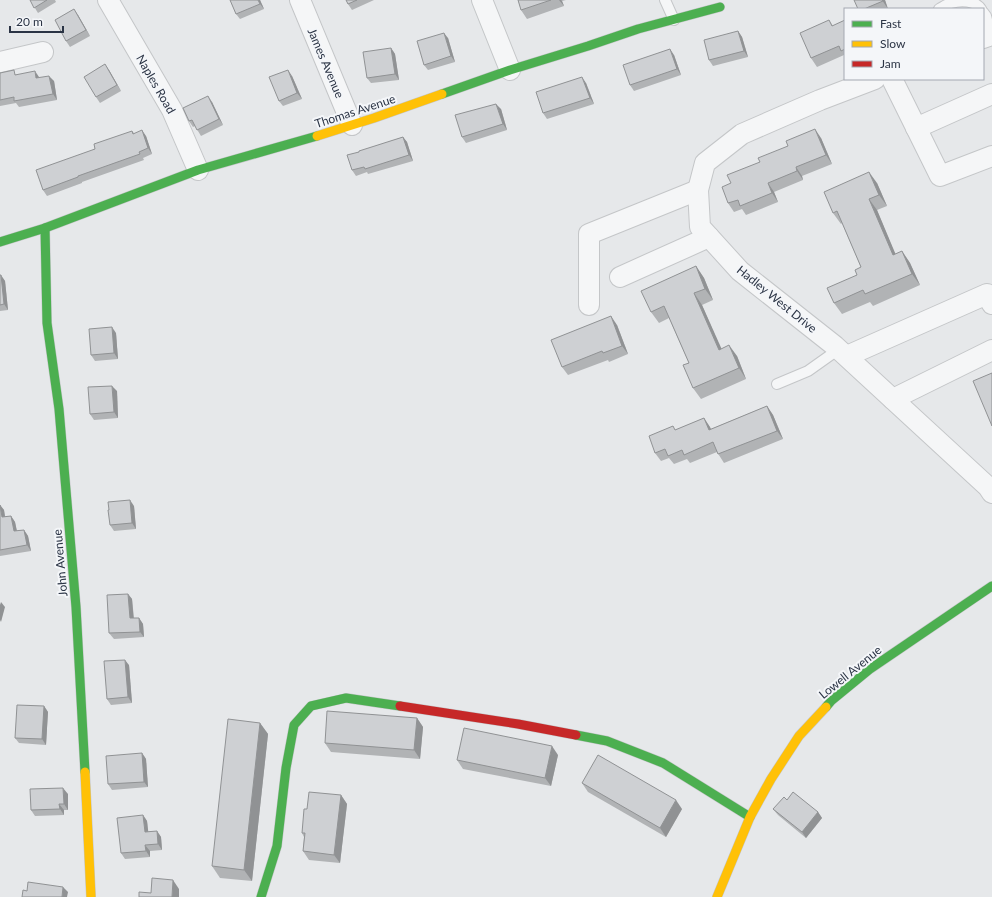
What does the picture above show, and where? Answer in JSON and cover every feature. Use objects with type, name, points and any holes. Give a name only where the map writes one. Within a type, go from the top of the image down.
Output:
[{"type":"street","name":"Naples Road","points":[[108,0],[172,110],[198,170]]},
{"type":"street","name":"James Avenue","points":[[300,0],[352,125]]},
{"type":"street","points":[[482,0],[510,70]]},
{"type":"street","name":"Thomas Avenue","points":[[0,242],[45,228],[198,170],[294,143],[381,116],[510,70],[638,29],[720,7]]},
{"type":"street","points":[[0,62],[43,52]]},
{"type":"street","name":"Hadley West Drive","points":[[871,80],[820,100],[742,134],[705,163],[698,190],[700,227],[740,271],[843,353],[968,468],[988,487],[992,493]]},
{"type":"street","points":[[892,80],[940,176],[992,156]]},
{"type":"street","points":[[916,128],[992,94]]},
{"type":"street","points":[[589,305],[589,234],[698,190]]},
{"type":"street","name":"John Avenue","points":[[45,228],[47,323],[59,409],[76,607],[91,897]]},
{"type":"street","points":[[620,277],[709,237]]},
{"type":"street","points":[[843,353],[987,294],[992,304]]},
{"type":"street","points":[[893,399],[992,350]]},
{"type":"street","name":"Lowell Avenue","points":[[717,897],[750,817],[771,779],[799,736],[831,701],[870,669],[992,586]]},
{"type":"street","points":[[261,897],[276,846],[286,768],[294,725],[311,706],[346,698],[518,724],[607,741],[663,763],[750,817]]},
{"type":"lane","points":[[665,0],[674,20]]},
{"type":"lane","points":[[941,8],[950,3],[966,1],[979,6],[980,8]]},
{"type":"lane","points":[[984,13],[986,16],[989,36]]},
{"type":"lane","points":[[777,384],[808,371],[843,353]]},
{"type":"building","points":[[30,0],[47,0],[34,8]]},
{"type":"building","points":[[230,0],[258,0],[260,4],[236,14]]},
{"type":"building","points":[[346,0],[357,0],[348,4]]},
{"type":"building","points":[[518,0],[551,0],[521,10]]},
{"type":"building","points":[[854,0],[883,1],[866,8],[858,8]]},
{"type":"building","points":[[74,9],[86,30],[66,41],[55,20]]},
{"type":"building","points":[[829,20],[832,26],[844,20],[844,50],[841,51],[839,46],[811,58],[800,33]]},
{"type":"building","points":[[738,31],[744,51],[709,60],[704,40]]},
{"type":"building","points":[[444,33],[451,56],[424,65],[417,41]]},
{"type":"building","points":[[391,48],[395,74],[367,78],[363,52]]},
{"type":"building","points":[[670,49],[677,69],[630,85],[623,65]]},
{"type":"building","points":[[105,64],[117,85],[96,97],[84,77]]},
{"type":"building","points":[[14,70],[15,75],[35,71],[36,78],[49,76],[53,94],[14,101],[14,97],[0,100],[0,73]]},
{"type":"building","points":[[288,70],[297,93],[279,101],[269,77]]},
{"type":"building","points":[[582,77],[590,98],[543,113],[536,92]]},
{"type":"building","points":[[208,96],[219,119],[197,130],[192,120],[189,121],[183,108]]},
{"type":"building","points":[[496,104],[503,124],[462,137],[455,115]]},
{"type":"building","points":[[815,129],[826,155],[796,167],[797,171],[768,183],[772,193],[740,206],[738,200],[728,203],[722,187],[731,183],[727,175],[760,162],[758,158],[788,146],[786,141]]},
{"type":"building","points":[[142,130],[148,148],[139,152],[140,154],[43,190],[36,170],[95,149],[94,144],[132,131],[133,134]]},
{"type":"building","points":[[403,137],[409,155],[365,169],[364,167],[352,170],[347,155]]},
{"type":"building","points":[[869,172],[879,195],[869,199],[893,255],[902,251],[912,274],[865,294],[863,290],[834,303],[827,288],[857,275],[855,270],[861,267],[837,211],[833,213],[824,192]]},
{"type":"building","points":[[696,266],[705,289],[694,293],[719,350],[729,345],[739,368],[693,388],[683,365],[689,363],[664,306],[651,312],[641,291]]},
{"type":"building","points":[[0,275],[4,304],[0,305]]},
{"type":"building","points":[[611,316],[622,346],[603,353],[602,351],[562,367],[551,340]]},
{"type":"building","points":[[112,327],[114,353],[91,355],[89,329]]},
{"type":"building","points":[[992,373],[992,426],[973,381]]},
{"type":"building","points":[[112,386],[114,412],[90,414],[88,387]]},
{"type":"building","points":[[767,406],[777,431],[718,454],[713,442],[684,455],[682,450],[668,456],[665,449],[655,453],[649,436],[673,426],[675,430],[704,418],[709,430]]},
{"type":"building","points":[[130,500],[132,523],[110,525],[108,502]]},
{"type":"building","points":[[0,505],[2,517],[11,516],[14,531],[24,530],[27,545],[0,550]]},
{"type":"building","points":[[128,594],[130,618],[139,618],[140,632],[109,633],[107,595]]},
{"type":"building","points":[[125,660],[128,697],[107,699],[104,661]]},
{"type":"building","points":[[17,705],[44,706],[42,739],[15,738]]},
{"type":"building","points":[[327,711],[417,718],[414,750],[325,743]]},
{"type":"building","points":[[228,719],[260,723],[244,870],[212,866]]},
{"type":"building","points":[[464,728],[552,746],[545,778],[457,760]]},
{"type":"building","points":[[142,753],[144,782],[108,784],[106,756]]},
{"type":"building","points":[[598,755],[676,800],[660,828],[582,783]]},
{"type":"building","points":[[63,788],[64,804],[59,804],[60,809],[31,810],[30,789]]},
{"type":"building","points":[[309,792],[341,795],[334,855],[303,851],[305,833],[302,833],[304,809],[307,809]]},
{"type":"building","points":[[793,792],[818,812],[802,832],[773,809],[784,797],[787,800]]},
{"type":"building","points":[[143,815],[145,832],[157,831],[158,844],[145,845],[146,851],[121,853],[117,818]]},
{"type":"building","points":[[152,878],[173,880],[172,897],[139,897],[139,892],[151,893]]},
{"type":"building","points":[[28,882],[63,887],[62,897],[22,897],[23,890],[27,891]]},
{"type":"traffic: fast","points":[[442,94],[510,70],[638,29],[720,7]]},
{"type":"traffic: fast","points":[[0,242],[45,228],[198,170],[317,136]]},
{"type":"traffic: fast","points":[[45,228],[47,323],[59,409],[76,607],[85,772]]},
{"type":"traffic: fast","points":[[826,707],[831,701],[870,669],[992,586]]},
{"type":"traffic: fast","points":[[261,897],[277,846],[286,768],[294,725],[311,706],[346,698],[400,706]]},
{"type":"traffic: fast","points":[[576,735],[607,741],[663,763],[750,817]]},
{"type":"traffic: slow","points":[[317,136],[442,94]]},
{"type":"traffic: slow","points":[[717,897],[750,817],[771,779],[799,736],[826,707]]},
{"type":"traffic: slow","points":[[85,772],[91,897]]},
{"type":"traffic: jam","points":[[400,706],[518,724],[576,735]]}]
